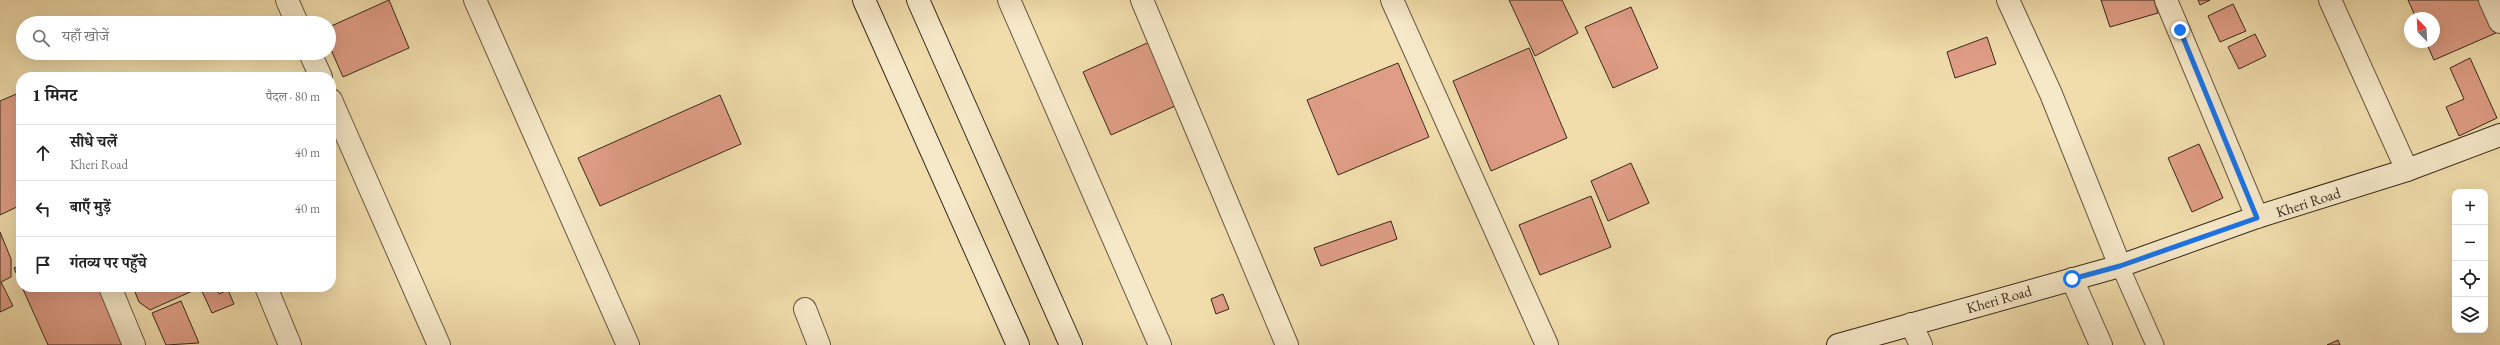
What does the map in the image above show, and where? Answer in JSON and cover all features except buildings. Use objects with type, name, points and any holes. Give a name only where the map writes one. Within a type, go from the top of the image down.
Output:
[{"type":"street","points":[[287,0],[294,16]]},
{"type":"street","points":[[475,0],[628,345]]},
{"type":"street","points":[[864,0],[1018,345]]},
{"type":"street","points":[[918,0],[1071,345]]},
{"type":"street","points":[[1009,0],[1160,345]]},
{"type":"street","points":[[1142,0],[1287,345]]},
{"type":"street","points":[[1392,0],[1547,345]]},
{"type":"street","points":[[2008,0],[2051,94],[2120,266]]},
{"type":"street","points":[[2166,0],[2257,218]]},
{"type":"street","points":[[2330,0],[2408,170]]},
{"type":"street","points":[[2490,0],[2500,22]]},
{"type":"street","points":[[313,60],[319,72]]},
{"type":"street","points":[[336,111],[439,345]]},
{"type":"street","name":"Kheri Road","points":[[1838,345],[2120,266],[2257,218],[2408,170],[2500,135]]},
{"type":"street","points":[[2072,279],[2101,345]]},
{"type":"street","points":[[112,292],[134,345]]},
{"type":"street","points":[[268,292],[290,345]]},
{"type":"street","points":[[805,309],[819,345]]},
{"type":"street","points":[[1911,324],[1921,345]]},
{"type":"lane","points":[[2120,266],[2155,345]]},
{"type":"route","points":[[2072,279],[2120,266],[2257,218],[2180,30]]}]
